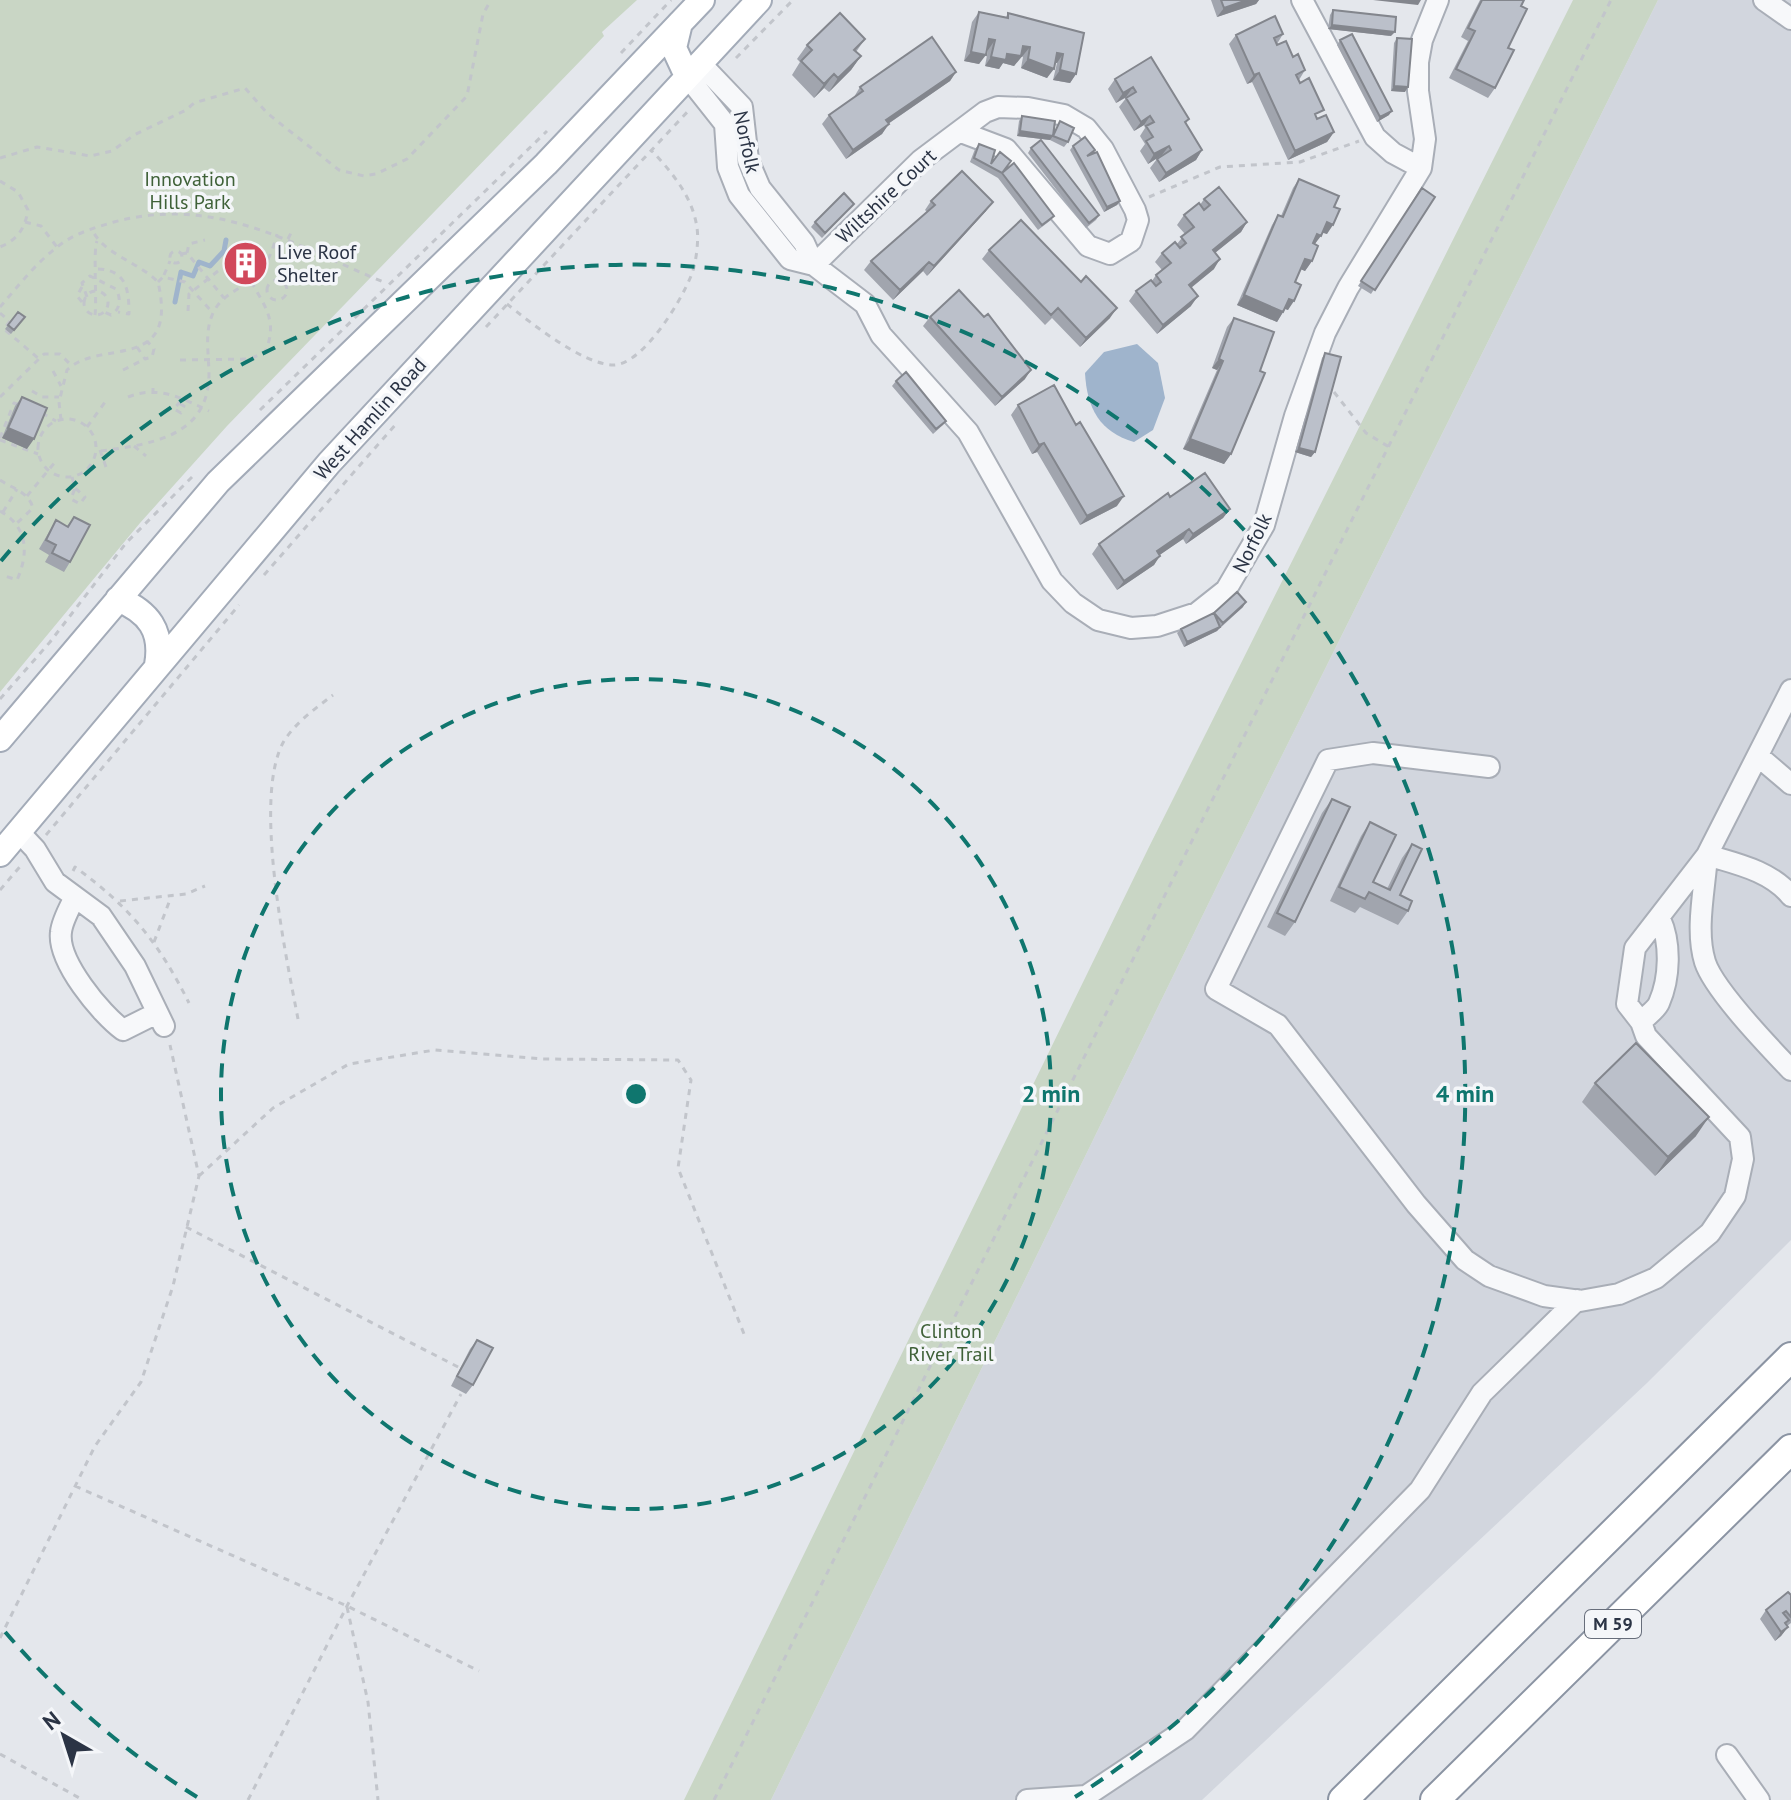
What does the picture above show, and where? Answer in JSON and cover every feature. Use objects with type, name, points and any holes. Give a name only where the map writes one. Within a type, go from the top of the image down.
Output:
[{"type":"highway","points":[[1343,1800],[1791,1355]]},
{"type":"highway","name":"M 59","points":[[1435,1800],[1791,1449]]},
{"type":"main road","points":[[0,739],[245,454],[546,164],[702,0]]},
{"type":"main road","name":"West Hamlin Road","points":[[0,854],[27,840],[157,665],[329,463],[701,79],[759,0]]},
{"type":"main road","points":[[680,23],[674,48],[701,79]]},
{"type":"main road","points":[[118,599],[140,609],[152,623],[159,642],[157,665]]},
{"type":"street","points":[[1302,0],[1373,134],[1393,153],[1421,168]]},
{"type":"street","name":"Norfolk","points":[[701,79],[726,130],[725,154],[733,182],[771,222],[804,243],[814,265],[865,304],[881,335],[968,432],[1041,562],[1063,594],[1085,612],[1114,626],[1157,626],[1197,613],[1236,577],[1264,525],[1295,416],[1325,333],[1348,288],[1421,168],[1425,139],[1418,91],[1418,62],[1422,40],[1438,0]]},
{"type":"street","points":[[1764,0],[1791,19]]},
{"type":"street","name":"Norfolk","points":[[701,79],[742,107],[751,172],[771,222]]},
{"type":"street","name":"Wiltshire Court","points":[[814,265],[921,160],[985,112],[1009,106],[1073,119],[1103,149],[1133,205]]},
{"type":"street","points":[[726,130],[746,122]]},
{"type":"street","points":[[961,132],[1006,149],[1088,246],[1098,252],[1110,254],[1131,241],[1138,220],[1133,205]]},
{"type":"street","points":[[1489,767],[1373,753],[1328,760],[1216,989],[1278,1025],[1416,1204],[1465,1260],[1489,1276],[1544,1296],[1577,1300],[1619,1294],[1656,1278],[1710,1233],[1735,1196],[1743,1159],[1740,1137],[1646,1036],[1641,1022],[1627,1004],[1635,948],[1648,927],[1660,919],[1707,855],[1758,756],[1786,712],[1791,690]]},
{"type":"street","points":[[1758,756],[1791,784]]},
{"type":"street","points":[[27,840],[55,882],[101,916],[135,966],[160,1019],[123,1030],[107,1019],[70,967],[60,933],[75,897]]},
{"type":"street","points":[[1707,855],[1755,870],[1783,886],[1791,896]]},
{"type":"street","points":[[1707,855],[1702,924],[1705,963],[1750,1028],[1791,1070]]},
{"type":"street","points":[[1641,1022],[1658,1005],[1667,963],[1668,946],[1660,919]]},
{"type":"street","points":[[1027,1800],[1086,1796],[1185,1730],[1420,1490],[1482,1393],[1577,1300]]},
{"type":"street","points":[[1727,1755],[1759,1800]]},
{"type":"path","points":[[0,158],[37,147],[90,156],[112,151],[134,135],[186,110],[194,103],[245,88],[267,113],[339,170],[356,175],[376,174],[407,159],[467,96],[483,14],[491,0]]},
{"type":"path","points":[[485,327],[651,150],[701,79],[793,0]]},
{"type":"path","points":[[714,1800],[1611,0]]},
{"type":"path","points":[[1133,205],[1220,167],[1300,162],[1373,134]]},
{"type":"path","points":[[507,304],[533,325],[589,358],[613,365],[631,360],[661,328],[693,274],[697,229],[686,195],[670,170],[651,150]]},
{"type":"path","points":[[0,181],[22,198],[28,210],[25,222],[11,242],[0,247]]},
{"type":"path","points":[[38,358],[4,329],[10,321],[0,310],[57,247],[92,229],[148,214],[179,213],[241,222],[277,234],[387,284]]},
{"type":"path","points":[[25,222],[41,226],[57,247]]},
{"type":"path","points":[[59,421],[61,386],[72,366],[137,347],[147,341],[154,333],[161,312],[158,282],[144,268],[97,241],[92,229]]},
{"type":"path","points":[[288,239],[292,231]]},
{"type":"path","points":[[99,450],[134,446],[175,436],[203,408],[209,325],[213,313],[224,298],[251,280],[264,266],[277,234]]},
{"type":"path","points":[[170,261],[180,262],[189,244],[205,240]]},
{"type":"path","points":[[95,315],[98,269],[94,247],[97,241]]},
{"type":"path","points":[[158,282],[174,251],[184,253],[224,298]]},
{"type":"path","points":[[97,290],[104,292],[109,303],[117,309],[129,314],[124,279],[117,272],[98,269]]},
{"type":"path","points":[[180,360],[250,359],[265,352],[269,341],[265,296],[268,285],[273,281],[285,285],[287,292],[281,300],[265,296],[251,280],[247,270]]},
{"type":"path","points":[[188,311],[188,300],[193,291],[218,271]]},
{"type":"path","points":[[90,276],[97,280],[116,289],[120,300],[111,315],[89,313],[77,296],[90,276]]},
{"type":"path","points":[[163,277],[182,280],[213,313]]},
{"type":"path","points":[[82,287],[87,297]]},
{"type":"path","points":[[82,302],[97,290]]},
{"type":"path","points":[[104,312],[109,303]]},
{"type":"path","points":[[123,370],[152,357],[154,349],[147,341]]},
{"type":"path","points":[[137,347],[145,359]]},
{"type":"path","points":[[0,397],[38,358],[49,353],[60,354],[72,366]]},
{"type":"path","points":[[53,371],[61,386]]},
{"type":"path","points":[[32,391],[42,397],[59,397]]},
{"type":"path","points":[[128,397],[136,392],[153,392],[183,398],[209,411]]},
{"type":"path","points":[[1334,392],[1366,433],[1389,447]]},
{"type":"path","points":[[87,427],[108,398]]},
{"type":"path","points":[[180,404],[183,398]]},
{"type":"path","points":[[25,407],[14,403],[0,439],[38,454]]},
{"type":"path","points":[[36,411],[59,421]]},
{"type":"path","points":[[99,450],[86,471],[72,477],[48,471],[38,454],[40,438],[59,421],[70,419],[87,427],[99,450],[106,467]]},
{"type":"path","points":[[263,576],[399,420]]},
{"type":"path","points":[[134,446],[146,456]]},
{"type":"path","points":[[27,496],[56,461]]},
{"type":"path","points":[[72,477],[84,502],[73,501]]},
{"type":"path","points":[[0,480],[27,496],[33,508],[16,524]]},
{"type":"path","points":[[73,501],[71,494],[75,488]]},
{"type":"path","points":[[5,576],[17,580],[24,563],[25,543],[16,524],[1,512],[17,489]]},
{"type":"path","points":[[73,501],[82,493]]},
{"type":"path","points":[[0,890],[27,840],[243,600]]},
{"type":"path","points":[[298,1019],[282,931],[272,824],[272,781],[284,742],[307,714],[333,695]]},
{"type":"path","points":[[120,901],[171,897],[205,886]]},
{"type":"path","points":[[154,942],[171,897]]},
{"type":"path","points":[[0,1638],[95,1446],[141,1382],[173,1286],[199,1176],[160,1019]]},
{"type":"path","points":[[199,1176],[273,1108],[349,1064],[435,1050],[543,1059],[678,1060],[691,1080],[678,1168],[746,1339]]},
{"type":"path","points":[[186,1227],[460,1368]]},
{"type":"path","points":[[248,1800],[347,1606],[461,1394]]},
{"type":"path","points":[[75,1486],[347,1606],[479,1671]]},
{"type":"path","points":[[347,1606],[368,1702],[378,1800]]},
{"type":"path","points":[[0,1754],[83,1800]]},
{"type":"shaded area","points":[[1658,0],[1791,0],[1791,1240],[1647,1383],[1202,1800],[771,1800],[1218,884]]},
{"type":"green space","name":"Innovation Hills Park","points":[[0,0],[637,0],[602,32],[604,36],[585,56],[227,426],[140,523],[0,692]]},
{"type":"green space","name":"Clinton River Trail","points":[[1573,0],[1658,0],[1218,884],[771,1800],[684,1800],[1148,849]]},
{"type":"water","points":[[1137,344],[1158,363],[1165,398],[1153,430],[1134,442],[1112,432],[1098,417],[1089,398],[1085,373],[1104,352]]},
{"type":"building","points":[[1221,0],[1247,0],[1224,8]]},
{"type":"building","points":[[1482,0],[1524,0],[1521,6],[1527,9],[1508,48],[1514,50],[1495,88],[1456,69],[1475,31],[1468,28]]},
{"type":"building","points":[[1333,10],[1396,17],[1395,32],[1332,25]]},
{"type":"building","points":[[979,12],[1008,18],[1008,13],[1084,33],[1076,74],[1060,70],[1063,54],[1057,53],[1054,69],[1028,59],[1030,47],[1023,46],[1021,56],[1007,54],[1006,60],[991,57],[995,40],[989,39],[986,55],[971,52]]},
{"type":"building","points":[[840,13],[865,39],[854,50],[861,56],[838,78],[834,74],[824,84],[801,61],[812,50],[807,45]]},
{"type":"building","points":[[1275,16],[1283,34],[1274,38],[1277,45],[1286,41],[1293,57],[1298,54],[1305,70],[1296,75],[1300,83],[1309,78],[1324,110],[1315,114],[1317,119],[1326,115],[1334,132],[1295,151],[1259,73],[1254,75],[1236,35]]},
{"type":"building","points":[[1352,34],[1392,111],[1380,117],[1340,40]]},
{"type":"building","points":[[932,37],[956,72],[886,120],[889,124],[853,150],[829,115],[863,91],[860,87]]},
{"type":"building","points":[[1397,38],[1412,39],[1408,87],[1394,86]]},
{"type":"building","points":[[1151,57],[1189,119],[1185,122],[1202,150],[1166,173],[1157,159],[1171,150],[1169,146],[1154,154],[1146,141],[1153,137],[1146,126],[1154,122],[1150,116],[1141,122],[1126,98],[1136,92],[1133,87],[1123,93],[1115,79]]},
{"type":"building","points":[[1022,116],[1055,121],[1053,136],[1020,131]]},
{"type":"building","points":[[1060,121],[1074,128],[1068,142],[1053,136]]},
{"type":"building","points":[[1085,137],[1095,150],[1087,156],[1097,152],[1120,201],[1107,207],[1073,146]]},
{"type":"building","points":[[1041,140],[1099,215],[1089,223],[1031,148]]},
{"type":"building","points":[[979,144],[995,150],[991,164],[1000,152],[1011,161],[1002,173],[974,158]]},
{"type":"building","points":[[1014,163],[1054,216],[1042,225],[1002,173]]},
{"type":"building","points":[[962,171],[993,202],[934,266],[929,262],[900,290],[871,261],[935,205],[931,201]]},
{"type":"building","points":[[1299,179],[1339,196],[1334,207],[1340,209],[1333,225],[1327,222],[1321,236],[1317,234],[1313,243],[1318,246],[1312,261],[1305,259],[1295,282],[1301,285],[1294,301],[1289,299],[1283,312],[1244,295],[1278,215],[1283,217]]},
{"type":"building","points":[[1219,187],[1247,222],[1213,250],[1220,259],[1189,285],[1198,296],[1163,325],[1136,291],[1151,280],[1156,286],[1161,282],[1156,275],[1171,263],[1162,253],[1175,242],[1180,248],[1186,243],[1181,237],[1194,227],[1184,215],[1199,203],[1204,210],[1210,205],[1204,199]]},
{"type":"building","points":[[1422,188],[1435,197],[1375,290],[1361,281]]},
{"type":"building","points":[[844,193],[854,204],[825,233],[815,222]]},
{"type":"building","points":[[1021,220],[1081,282],[1086,276],[1117,308],[1086,338],[1058,308],[1051,315],[989,250]]},
{"type":"building","points":[[245,251],[255,252],[254,267],[243,266]]},
{"type":"building","points":[[959,290],[984,317],[988,314],[1031,370],[1002,397],[930,317]]},
{"type":"building","points":[[18,312],[25,317],[14,330],[8,325]]},
{"type":"building","points":[[1234,318],[1274,332],[1260,371],[1265,373],[1231,454],[1190,439],[1223,361],[1219,359]]},
{"type":"building","points":[[1325,353],[1341,357],[1315,452],[1299,448]]},
{"type":"building","points":[[906,372],[946,421],[936,429],[896,381]]},
{"type":"building","points":[[1054,385],[1076,425],[1080,422],[1124,496],[1087,516],[1044,443],[1039,445],[1018,405]]},
{"type":"building","points":[[22,397],[47,408],[34,439],[8,428]]},
{"type":"building","points":[[1205,473],[1230,509],[1193,534],[1189,529],[1157,551],[1160,556],[1124,581],[1099,544],[1168,493],[1170,497]]},
{"type":"building","points":[[74,517],[90,525],[70,562],[52,553],[56,545],[46,540],[56,520],[68,527]]},
{"type":"building","points":[[1237,592],[1246,602],[1223,623],[1214,613]]},
{"type":"building","points":[[1214,613],[1220,627],[1187,642],[1181,629]]},
{"type":"building","points":[[1332,799],[1350,807],[1295,922],[1277,913]]},
{"type":"building","points":[[1370,822],[1396,835],[1373,882],[1390,890],[1412,844],[1422,849],[1400,895],[1412,901],[1408,911],[1369,892],[1365,899],[1339,887]]},
{"type":"building","points":[[1636,1043],[1709,1117],[1668,1157],[1595,1083]]},
{"type":"building","points":[[477,1340],[493,1348],[473,1385],[457,1376]]},
{"type":"building","points":[[1788,1592],[1791,1595],[1791,1617],[1786,1611],[1783,1613],[1789,1620],[1785,1623],[1788,1627],[1781,1632],[1766,1610]]},
{"type":"waterway","points":[[175,302],[181,272],[193,276],[199,262],[210,266],[224,251],[226,240]]},
{"type":"place","name":"Live Roof Shelter","points":[[246,264]]}]
